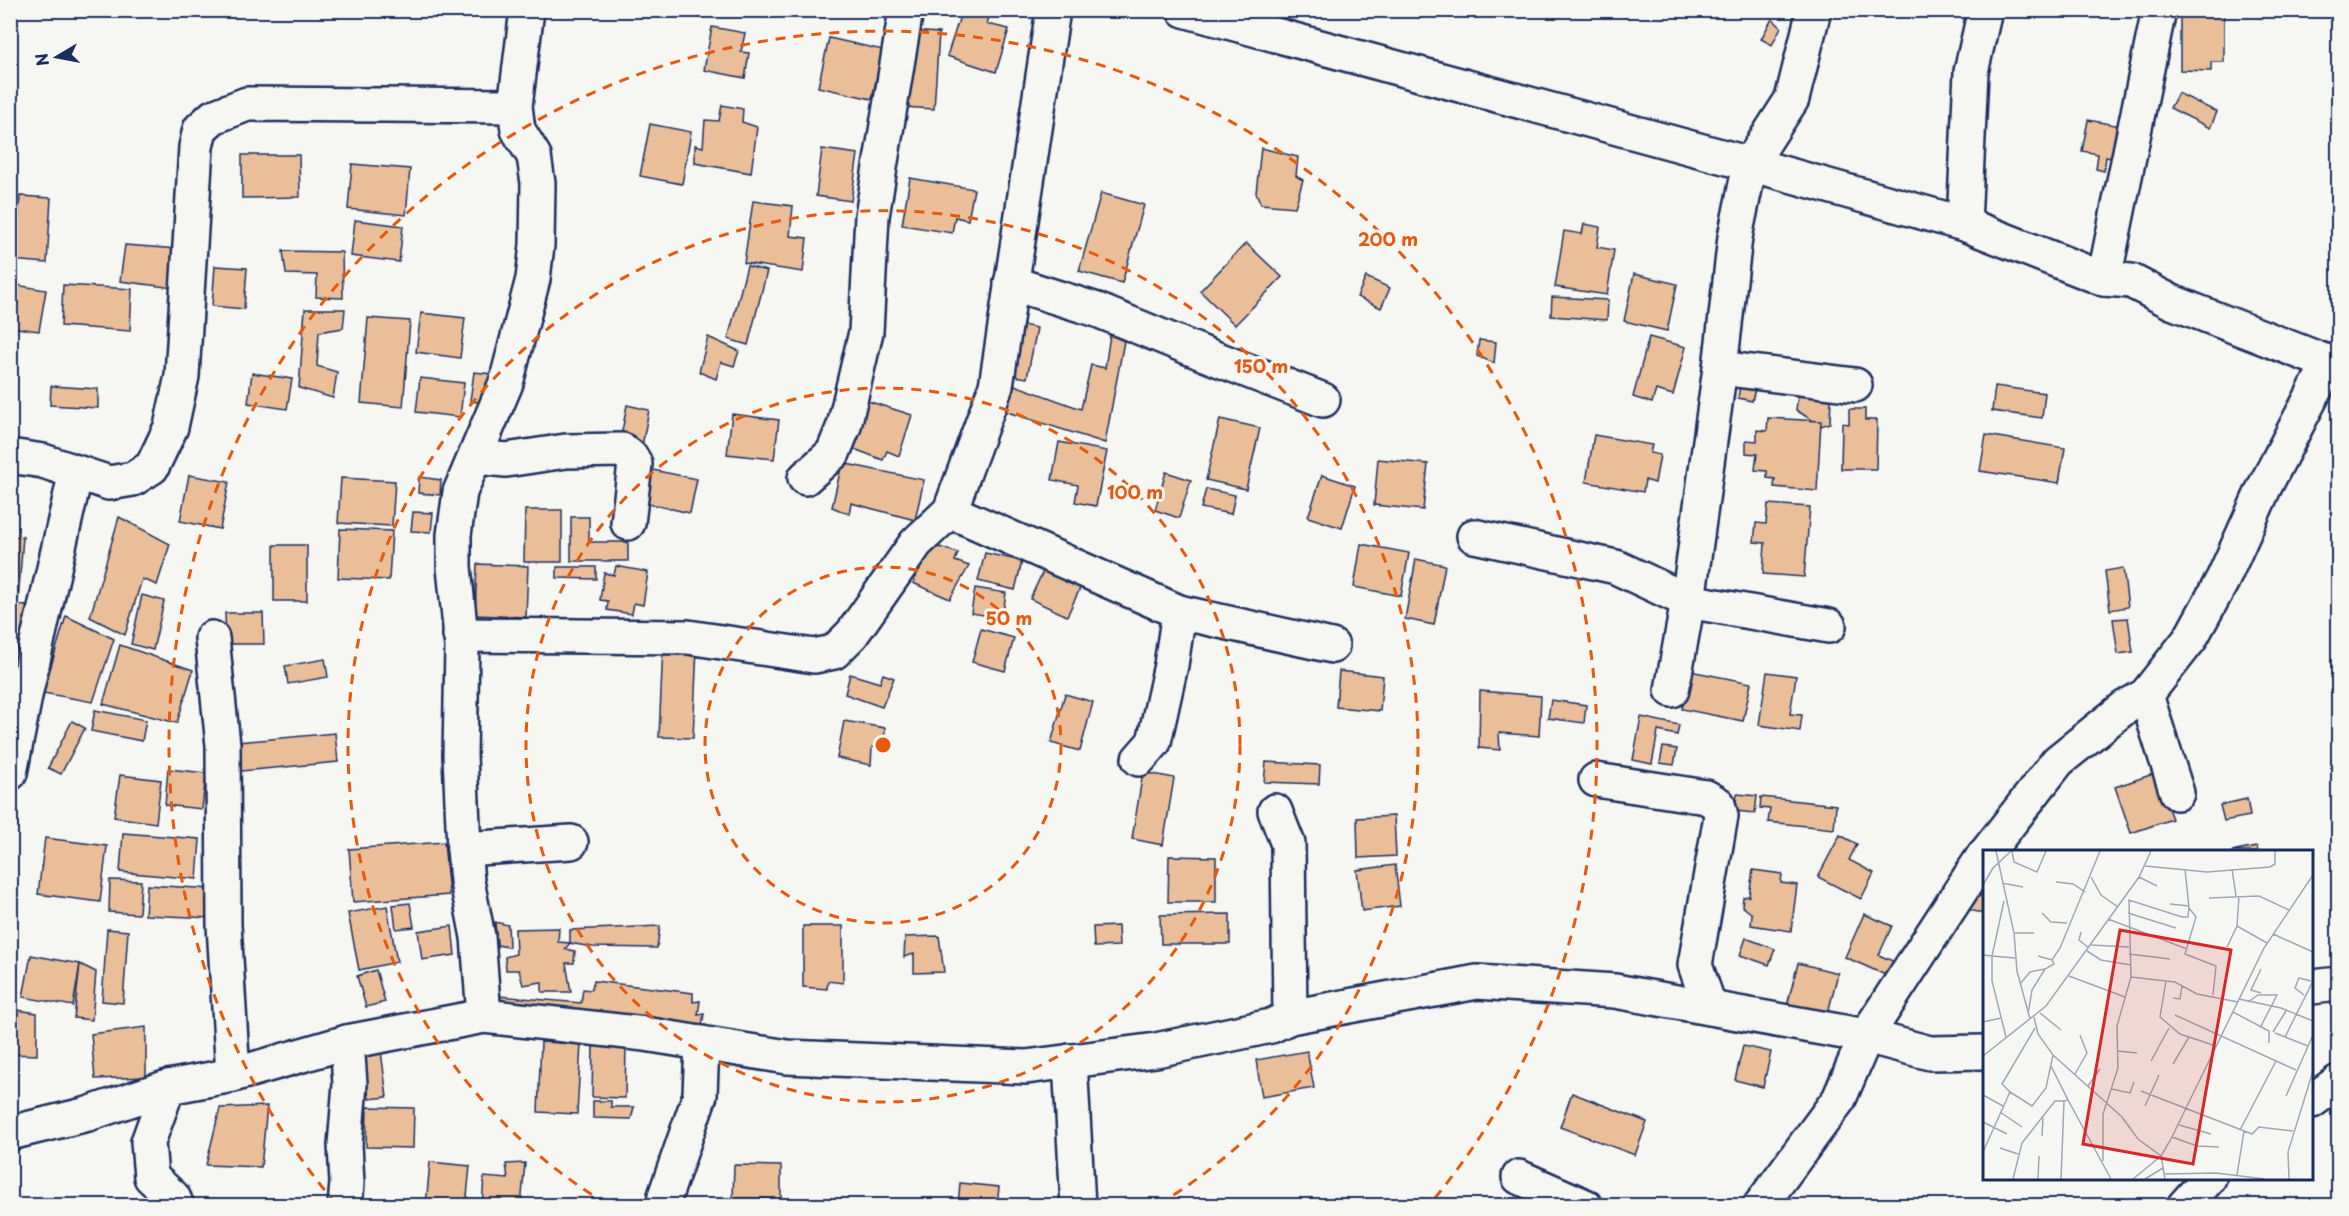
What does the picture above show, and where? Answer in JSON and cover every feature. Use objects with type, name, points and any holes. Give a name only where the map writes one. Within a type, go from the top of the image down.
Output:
[{"type":"street","points":[[484,1016],[478,938],[467,881],[465,849],[460,755],[462,647],[454,535],[460,492],[506,383],[533,279],[537,245],[538,183],[534,156],[518,130],[515,106],[527,10]]},
{"type":"street","points":[[805,478],[833,453],[844,426],[866,332],[872,216],[906,10]]},
{"type":"street","points":[[460,635],[688,637],[814,656],[834,652],[852,634],[916,543],[950,512],[996,386],[1053,10]]},
{"type":"street","points":[[1184,10],[1750,164],[1964,225],[2104,279],[2131,281],[2172,302],[2335,364],[2264,488],[2223,579],[2190,639],[2146,695],[2124,708],[2058,761],[1988,850]]},
{"type":"street","points":[[1672,690],[1688,601],[1720,368],[1735,237],[1750,164],[1792,99],[1814,10]]},
{"type":"street","points":[[1964,225],[1971,72],[1985,10]]},
{"type":"street","points":[[2104,279],[2159,10]]},
{"type":"street","points":[[10,456],[43,461],[109,483],[133,479],[152,467],[171,427],[182,376],[196,147],[200,129],[213,117],[247,104],[515,106]]},
{"type":"street","points":[[1011,284],[1098,310],[1207,356],[1323,400]]},
{"type":"street","points":[[1720,368],[1855,385]]},
{"type":"street","points":[[476,458],[506,460],[566,451],[622,450],[631,457],[635,464],[628,523]]},
{"type":"street","points":[[10,773],[26,691],[76,472]]},
{"type":"street","points":[[950,512],[1179,612],[1332,646]]},
{"type":"street","points":[[1474,536],[1616,567],[1688,601],[1829,626]]},
{"type":"street","points":[[1139,759],[1154,742],[1171,665],[1179,612]]},
{"type":"street","points":[[212,638],[223,745],[224,925],[232,1075]]},
{"type":"street","points":[[2146,695],[2177,793]]},
{"type":"street","points":[[1596,780],[1706,797],[1718,804],[1721,816],[1695,965],[1710,1008]]},
{"type":"street","points":[[1275,811],[1288,844],[1290,1017]]},
{"type":"street","points":[[465,849],[571,842]]},
{"type":"street","points":[[1760,1206],[1839,1099],[1866,1036],[1983,858]]},
{"type":"street","points":[[10,1133],[88,1114],[168,1087],[232,1075],[348,1042],[484,1016],[645,1034],[787,1057],[1026,1067],[1156,1050],[1271,1026],[1290,1017],[1477,982],[1615,991],[1866,1036],[1930,1053],[1983,1052]]},
{"type":"street","points":[[2313,987],[2338,984]]},
{"type":"street","points":[[345,1206],[345,1146],[350,1084],[348,1042]]},
{"type":"street","points":[[664,1206],[665,1196],[700,1095],[702,1043]]},
{"type":"street","points":[[1070,1061],[1078,1206]]},
{"type":"street","points":[[2313,1100],[2338,1082]]},
{"type":"street","points":[[168,1087],[148,1142],[151,1176],[173,1197],[177,1206]]},
{"type":"street","points":[[1518,1177],[1584,1206]]},
{"type":"street","points":[[2184,1206],[2208,1180]]},
{"type":"building","points":[[962,10],[991,10],[987,24],[1009,29],[996,72],[947,56]]},
{"type":"building","points":[[2331,10],[2338,10],[2338,20],[2333,21]]},
{"type":"building","points":[[2180,13],[2224,13],[2224,62],[2211,62],[2211,71],[2180,70]]},
{"type":"building","points":[[1772,19],[1781,27],[1772,45],[1761,39]]},
{"type":"building","points":[[712,27],[745,33],[741,52],[749,53],[745,78],[704,70]]},
{"type":"building","points":[[909,31],[939,33],[934,109],[903,107]]},
{"type":"building","points":[[829,38],[883,50],[872,99],[818,87]]},
{"type":"building","points":[[2178,93],[2217,112],[2210,128],[2170,108]]},
{"type":"building","points":[[722,105],[743,109],[742,122],[757,127],[751,173],[695,163],[695,145],[703,147],[705,120],[719,121]]},
{"type":"building","points":[[2088,120],[2126,127],[2120,160],[2106,157],[2104,171],[2096,169],[2098,154],[2082,151]]},
{"type":"building","points":[[650,124],[691,132],[682,184],[640,176]]},
{"type":"building","points":[[1261,148],[1298,157],[1296,176],[1303,180],[1295,207],[1261,204],[1256,193]]},
{"type":"building","points":[[822,149],[858,154],[851,201],[816,196]]},
{"type":"building","points":[[242,155],[299,155],[300,197],[242,198]]},
{"type":"building","points":[[352,164],[410,169],[406,215],[348,209]]},
{"type":"building","points":[[910,178],[974,189],[968,220],[955,217],[952,233],[902,225]]},
{"type":"building","points":[[1101,193],[1144,205],[1122,283],[1079,271]]},
{"type":"building","points":[[20,196],[51,198],[47,263],[10,260],[10,221],[18,221]]},
{"type":"building","points":[[753,201],[793,206],[790,236],[807,238],[803,272],[744,263]]},
{"type":"building","points":[[355,220],[403,226],[399,262],[351,256]]},
{"type":"building","points":[[1584,224],[1600,227],[1597,247],[1614,250],[1607,295],[1555,287],[1564,231],[1582,234]]},
{"type":"building","points":[[1246,243],[1282,277],[1235,325],[1200,291]]},
{"type":"building","points":[[125,245],[178,249],[174,288],[120,281]]},
{"type":"building","points":[[283,251],[342,252],[343,298],[316,297],[317,275],[286,274]]},
{"type":"building","points":[[215,266],[247,268],[244,309],[212,306]]},
{"type":"building","points":[[747,266],[767,271],[748,345],[728,339]]},
{"type":"building","points":[[1634,274],[1677,284],[1667,331],[1624,321]]},
{"type":"building","points":[[1366,277],[1390,288],[1381,308],[1357,297]]},
{"type":"building","points":[[10,284],[46,290],[39,331],[10,327]]},
{"type":"building","points":[[63,285],[132,289],[130,331],[61,326]]},
{"type":"building","points":[[1552,297],[1608,300],[1607,320],[1551,316]]},
{"type":"building","points":[[305,309],[345,309],[343,328],[319,332],[317,366],[337,372],[333,398],[299,388]]},
{"type":"building","points":[[421,313],[465,318],[460,358],[416,352]]},
{"type":"building","points":[[368,318],[410,321],[403,407],[361,403]]},
{"type":"building","points":[[1018,324],[1037,328],[1027,378],[1009,375]]},
{"type":"building","points":[[1110,335],[1124,341],[1105,443],[1004,411],[1009,383],[1081,409],[1091,365],[1105,368]]},
{"type":"building","points":[[708,337],[739,351],[734,366],[721,362],[716,379],[699,372]]},
{"type":"building","points":[[1649,337],[1686,347],[1673,395],[1656,390],[1652,403],[1633,397]]},
{"type":"building","points":[[1479,340],[1496,342],[1494,363],[1477,356]]},
{"type":"building","points":[[474,372],[492,374],[488,403],[470,401]]},
{"type":"building","points":[[252,373],[292,379],[287,409],[248,403]]},
{"type":"building","points":[[420,378],[464,383],[460,417],[416,412]]},
{"type":"building","points":[[51,386],[98,389],[98,408],[50,405]]},
{"type":"building","points":[[1740,386],[1755,389],[1752,401],[1738,398]]},
{"type":"building","points":[[1995,386],[2045,393],[2042,418],[1992,411]]},
{"type":"building","points":[[1798,394],[1831,397],[1830,423],[1821,426],[1796,410]]},
{"type":"building","points":[[861,399],[912,415],[899,456],[887,451],[883,460],[849,447]]},
{"type":"building","points":[[627,405],[649,410],[642,446],[620,442]]},
{"type":"building","points":[[1849,409],[1865,409],[1865,420],[1877,420],[1876,469],[1841,469],[1842,423],[1849,424]]},
{"type":"building","points":[[732,414],[779,420],[774,459],[727,454]]},
{"type":"building","points":[[1768,418],[1821,421],[1817,491],[1774,487],[1775,479],[1767,478],[1767,471],[1755,470],[1757,454],[1746,453],[1746,440],[1757,441],[1757,430],[1767,431]]},
{"type":"building","points":[[1220,419],[1260,428],[1246,489],[1206,480]]},
{"type":"building","points":[[1594,435],[1652,445],[1650,453],[1660,455],[1655,483],[1645,480],[1643,492],[1586,482]]},
{"type":"building","points":[[1986,435],[2065,448],[2059,483],[1980,471]]},
{"type":"building","points":[[1059,442],[1107,451],[1096,506],[1075,502],[1078,485],[1052,480]]},
{"type":"building","points":[[1378,459],[1428,464],[1423,510],[1374,505]]},
{"type":"building","points":[[842,463],[924,480],[915,520],[851,503],[849,514],[832,507]]},
{"type":"building","points":[[648,469],[697,479],[690,513],[641,502]]},
{"type":"building","points":[[1166,472],[1191,480],[1179,518],[1155,510]]},
{"type":"building","points":[[189,475],[229,482],[220,529],[180,521]]},
{"type":"building","points":[[1322,475],[1355,486],[1342,528],[1308,517]]},
{"type":"building","points":[[419,477],[441,480],[440,495],[418,493]]},
{"type":"building","points":[[341,478],[395,481],[392,526],[338,523]]},
{"type":"building","points":[[1206,489],[1235,495],[1231,514],[1201,508]]},
{"type":"building","points":[[1768,504],[1810,507],[1804,577],[1763,574],[1765,543],[1754,542],[1756,523],[1766,524]]},
{"type":"building","points":[[525,510],[562,510],[562,562],[524,562]]},
{"type":"building","points":[[413,512],[433,513],[431,532],[411,531]]},
{"type":"building","points":[[119,517],[170,544],[157,585],[142,579],[125,635],[90,617]]},
{"type":"building","points":[[571,517],[589,517],[589,542],[628,542],[628,561],[571,561]]},
{"type":"building","points":[[340,529],[392,531],[389,580],[338,578]]},
{"type":"building","points":[[10,536],[23,537],[18,601],[10,600]]},
{"type":"building","points":[[930,544],[958,553],[955,561],[969,566],[950,599],[913,583]]},
{"type":"building","points":[[1361,544],[1409,553],[1401,596],[1354,587]]},
{"type":"building","points":[[274,545],[307,545],[307,601],[274,601]]},
{"type":"building","points":[[985,553],[1022,561],[1015,590],[978,581]]},
{"type":"building","points":[[1416,559],[1445,565],[1434,625],[1405,619]]},
{"type":"building","points":[[477,564],[528,566],[526,617],[475,615]]},
{"type":"building","points":[[1046,565],[1083,582],[1067,616],[1030,599]]},
{"type":"building","points":[[616,566],[648,572],[643,605],[634,603],[632,614],[607,610],[608,601],[600,600],[604,573],[614,575]]},
{"type":"building","points":[[557,567],[596,567],[596,579],[557,578]]},
{"type":"building","points":[[2123,568],[2128,607],[2110,610],[2105,571]]},
{"type":"building","points":[[975,588],[1006,593],[1002,618],[971,613]]},
{"type":"building","points":[[142,595],[164,601],[153,650],[131,644]]},
{"type":"building","points":[[10,604],[34,607],[23,659],[10,656]]},
{"type":"building","points":[[225,613],[263,613],[264,644],[226,644]]},
{"type":"building","points":[[66,616],[114,639],[93,702],[43,693]]},
{"type":"building","points":[[2128,618],[2133,652],[2118,654],[2113,619]]},
{"type":"building","points":[[981,629],[1014,638],[1005,671],[972,662]]},
{"type":"building","points":[[120,645],[193,670],[177,723],[103,704]]},
{"type":"building","points":[[663,646],[697,647],[693,738],[659,737]]},
{"type":"building","points":[[325,659],[328,677],[288,684],[285,666]]},
{"type":"building","points":[[10,665],[20,667],[10,708]]},
{"type":"building","points":[[1339,671],[1383,676],[1380,711],[1336,707]]},
{"type":"building","points":[[1690,671],[1751,683],[1743,721],[1682,709]]},
{"type":"building","points":[[1767,672],[1796,676],[1790,714],[1802,715],[1800,731],[1759,725]]},
{"type":"building","points":[[850,674],[880,683],[883,674],[894,678],[882,707],[845,694]]},
{"type":"building","points":[[1480,691],[1541,696],[1539,736],[1499,733],[1500,750],[1479,748]]},
{"type":"building","points":[[1065,694],[1093,702],[1080,751],[1051,743]]},
{"type":"building","points":[[1551,700],[1586,705],[1584,723],[1548,718]]},
{"type":"building","points":[[95,710],[146,720],[142,741],[91,731]]},
{"type":"building","points":[[1641,717],[1679,725],[1677,735],[1658,731],[1652,764],[1633,760]]},
{"type":"building","points":[[72,721],[85,728],[61,774],[48,768]]},
{"type":"building","points":[[844,721],[885,728],[884,748],[872,747],[871,765],[837,758]]},
{"type":"building","points":[[335,733],[338,762],[241,771],[238,742]]},
{"type":"building","points":[[1663,747],[1677,749],[1674,765],[1660,763]]},
{"type":"building","points":[[1266,762],[1320,765],[1319,784],[1264,782]]},
{"type":"building","points":[[168,769],[206,773],[202,809],[165,805]]},
{"type":"building","points":[[2165,770],[2176,805],[2169,811],[2172,819],[2131,833],[2115,787]]},
{"type":"building","points":[[1143,772],[1174,778],[1163,845],[1132,839]]},
{"type":"building","points":[[120,775],[161,780],[156,823],[114,817]]},
{"type":"building","points":[[1737,794],[1757,796],[1755,813],[1735,811]]},
{"type":"building","points":[[1761,797],[1836,805],[1834,829],[1768,822],[1770,809],[1760,808]]},
{"type":"building","points":[[2247,799],[2250,816],[2224,821],[2220,805]]},
{"type":"building","points":[[1394,816],[1396,856],[1358,858],[1357,818]]},
{"type":"building","points":[[123,833],[200,839],[197,879],[120,872]]},
{"type":"building","points":[[1840,835],[1857,844],[1849,860],[1874,873],[1861,899],[1818,877]]},
{"type":"building","points":[[45,838],[107,846],[100,902],[38,894]]},
{"type":"building","points":[[444,842],[449,895],[353,902],[349,849]]},
{"type":"building","points":[[2257,847],[2258,850],[2241,850]]},
{"type":"building","points":[[1169,856],[1216,857],[1216,902],[1168,902]]},
{"type":"building","points":[[1395,865],[1400,906],[1362,911],[1357,870]]},
{"type":"building","points":[[1753,870],[1782,874],[1781,883],[1797,885],[1791,931],[1751,925],[1752,914],[1742,906],[1743,897],[1749,896]]},
{"type":"building","points":[[110,880],[141,881],[139,914],[109,912]]},
{"type":"building","points":[[147,885],[213,889],[212,918],[145,915]]},
{"type":"building","points":[[1972,893],[1983,897],[1983,914],[1967,909]]},
{"type":"building","points":[[410,903],[414,927],[396,929],[393,905]]},
{"type":"building","points":[[387,906],[397,962],[359,970],[348,913]]},
{"type":"building","points":[[1230,914],[1230,944],[1161,944],[1160,915]]},
{"type":"building","points":[[1864,914],[1892,926],[1879,955],[1897,963],[1890,977],[1845,957]]},
{"type":"building","points":[[495,922],[508,925],[509,947],[497,945]]},
{"type":"building","points":[[452,926],[455,955],[422,960],[418,931]]},
{"type":"building","points":[[660,926],[657,948],[592,947],[570,943],[570,930]]},
{"type":"building","points":[[803,926],[843,926],[843,983],[828,981],[827,989],[803,987]]},
{"type":"building","points":[[1118,926],[1119,946],[1094,947],[1093,927]]},
{"type":"building","points":[[559,928],[558,942],[570,943],[565,949],[575,951],[574,963],[566,963],[571,992],[542,992],[542,982],[523,985],[519,970],[506,970],[505,957],[516,954],[515,929]]},
{"type":"building","points":[[107,929],[128,931],[123,1003],[102,1001]]},
{"type":"building","points":[[939,936],[944,972],[914,973],[914,954],[904,957],[905,937]]},
{"type":"building","points":[[1746,938],[1775,949],[1769,965],[1740,955]]},
{"type":"building","points":[[31,955],[80,964],[73,1006],[23,997]]},
{"type":"building","points":[[1798,963],[1838,973],[1827,1017],[1787,1006]]},
{"type":"building","points":[[80,964],[96,972],[92,1020],[74,1018]]},
{"type":"building","points":[[376,970],[385,1002],[366,1007],[357,976]]},
{"type":"building","points":[[594,981],[693,993],[693,1002],[700,1001],[698,1015],[704,1014],[701,1031],[495,1014],[498,996],[581,1003],[583,989],[591,990]]},
{"type":"building","points":[[10,1009],[37,1013],[37,1055],[10,1054]]},
{"type":"building","points":[[146,1027],[146,1077],[95,1079],[91,1034]]},
{"type":"building","points":[[541,1042],[581,1044],[577,1114],[538,1112]]},
{"type":"building","points":[[593,1045],[626,1045],[625,1098],[592,1097]]},
{"type":"building","points":[[1743,1046],[1771,1052],[1763,1087],[1735,1080]]},
{"type":"building","points":[[381,1051],[387,1097],[369,1099],[364,1053]]},
{"type":"building","points":[[1307,1051],[1314,1088],[1262,1097],[1256,1060]]},
{"type":"building","points":[[1572,1093],[1647,1122],[1635,1155],[1560,1127]]},
{"type":"building","points":[[593,1101],[611,1101],[611,1107],[634,1107],[631,1119],[593,1118]]},
{"type":"building","points":[[267,1106],[261,1167],[206,1165],[220,1108]]},
{"type":"building","points":[[367,1107],[414,1108],[413,1148],[366,1147]]},
{"type":"building","points":[[430,1162],[470,1166],[466,1206],[426,1206]]},
{"type":"building","points":[[525,1163],[521,1206],[482,1206],[484,1177],[508,1179],[506,1164]]},
{"type":"building","points":[[734,1165],[781,1166],[781,1199],[733,1198]]},
{"type":"building","points":[[960,1183],[999,1187],[997,1206],[958,1206]]}]
